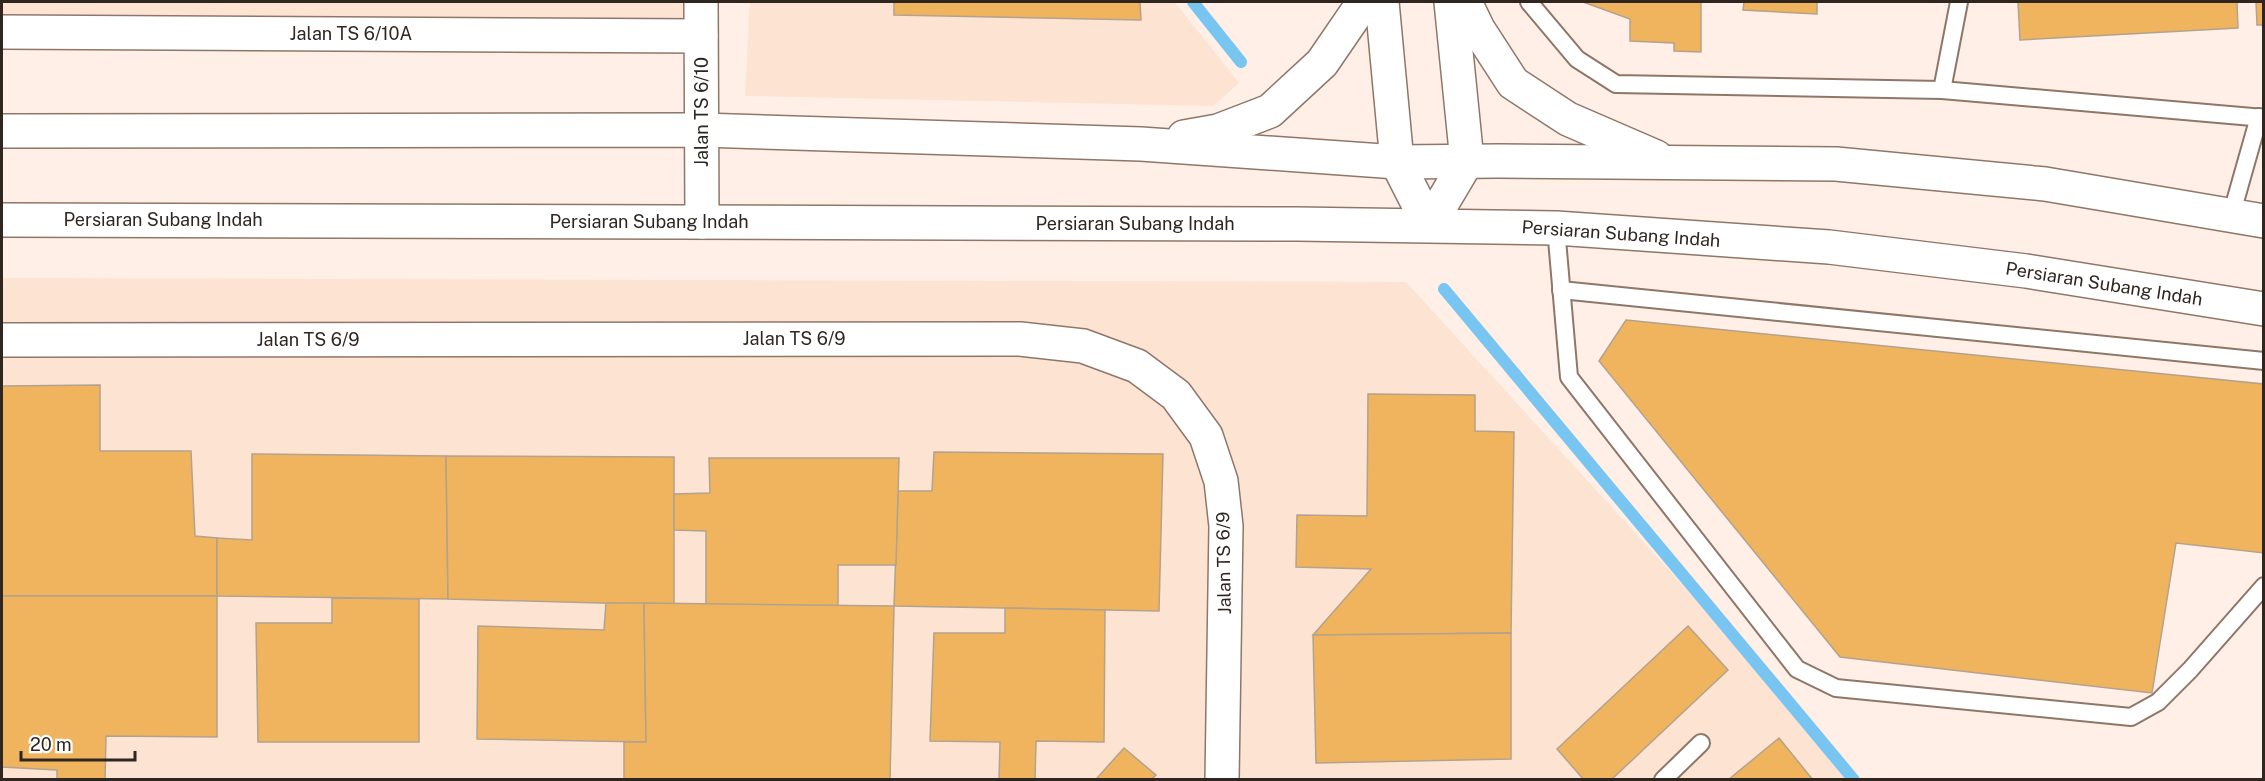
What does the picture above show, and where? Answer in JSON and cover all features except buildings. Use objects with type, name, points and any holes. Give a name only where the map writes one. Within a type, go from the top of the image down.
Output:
[{"type":"main road","name":"Jalan TS 6/10","points":[[701,2],[702,222]]},
{"type":"main road","points":[[1141,144],[1218,131],[1270,111],[1322,63],[1362,2]]},
{"type":"main road","points":[[1382,2],[1397,162],[1429,225]]},
{"type":"main road","points":[[1429,225],[1467,161],[1451,2]]},
{"type":"main road","points":[[1465,2],[1478,29],[1513,83],[1568,119],[1668,162]]},
{"type":"main road","name":"Jalan TS 6/10A","points":[[2,32],[701,36]]},
{"type":"main road","points":[[2,131],[702,130],[1141,144],[1397,162],[1668,162],[1847,165],[2044,184],[2264,221]]},
{"type":"main road","name":"Persiaran Subang Indah","points":[[2,220],[1429,225],[1556,228],[1829,247],[2026,271],[2264,309]]},
{"type":"main road","name":"Jalan TS 6/9","points":[[2,340],[1020,339],[1083,346],[1137,366],[1176,395],[1206,436],[1221,481],[1226,526],[1222,780]]},
{"type":"lane","points":[[1529,2],[1577,59],[1616,84],[1942,90],[2261,118],[2231,216]]},
{"type":"lane","points":[[1942,90],[1959,2]]},
{"type":"lane","points":[[1556,228],[1569,377],[1797,669],[1836,688],[2131,717],[2158,702],[2190,670],[2264,586]]},
{"type":"lane","points":[[1561,290],[2264,361]]},
{"type":"lane","points":[[1663,780],[1701,743]]},
{"type":"shaded area","points":[[2,2],[689,2],[689,19],[2,22]]},
{"type":"shaded area","points":[[750,2],[1175,2],[1239,83],[1213,106],[745,96]]},
{"type":"shaded area","points":[[2,278],[1406,282],[1860,779],[2,780]]},
{"type":"waterway","points":[[1193,2],[1241,62]]},
{"type":"waterway","points":[[1444,289],[1854,780]]}]
